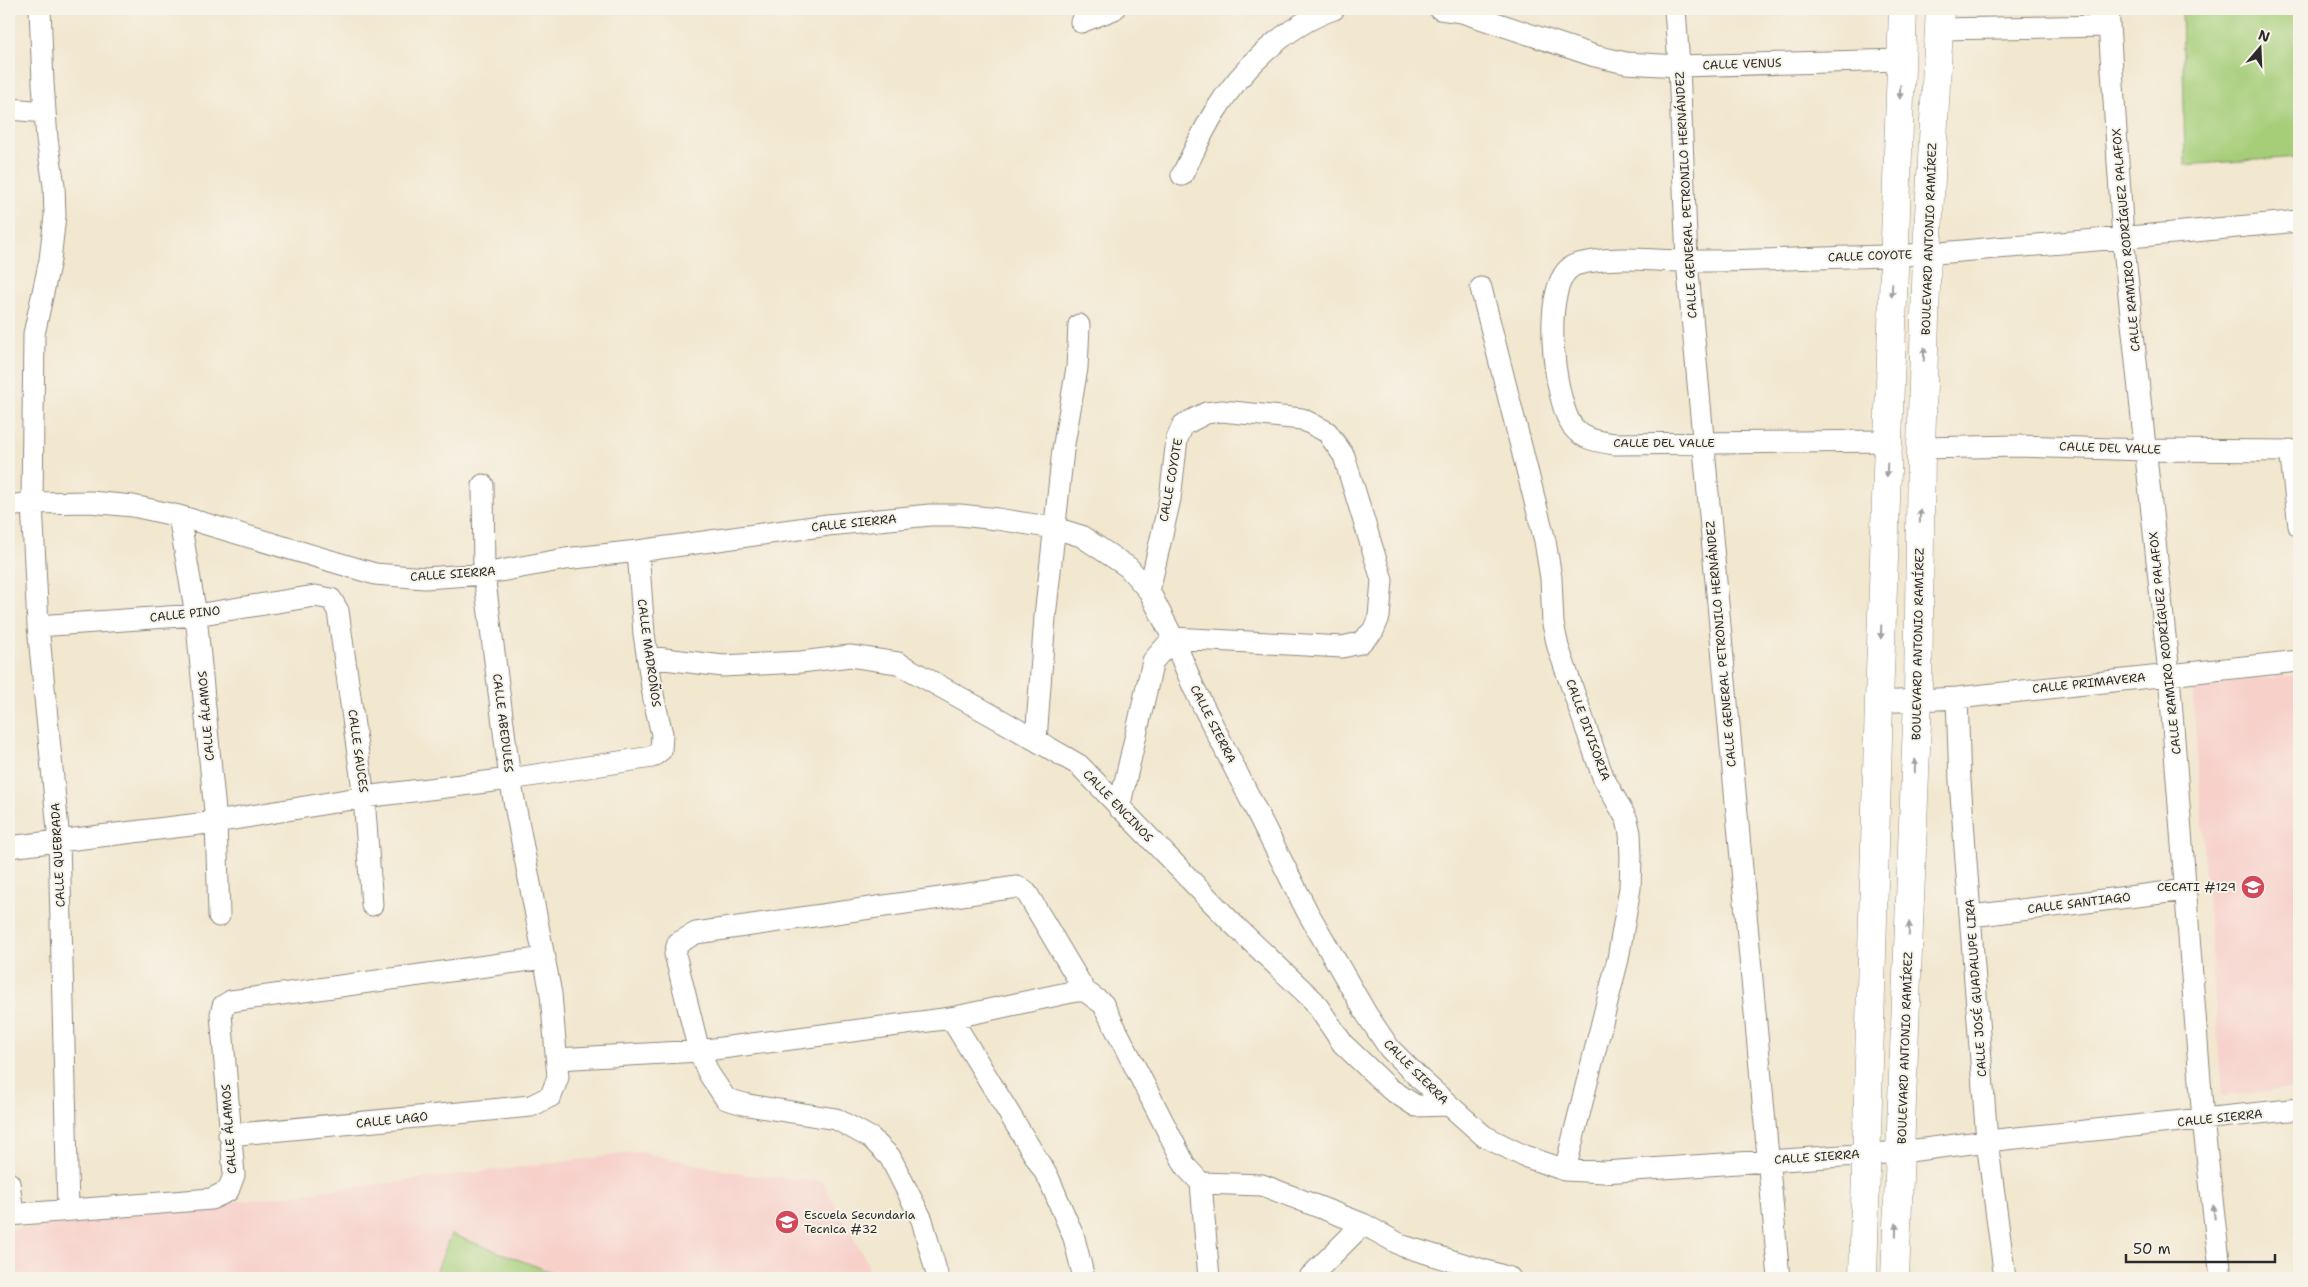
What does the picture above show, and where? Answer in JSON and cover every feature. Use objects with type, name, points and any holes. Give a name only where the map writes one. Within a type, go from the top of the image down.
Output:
[{"type":"main road","points":[[1863,1278],[1893,256],[1903,9]]},
{"type":"main road","name":"BOULEVARD ANTONIO RAMÍREZ","points":[[1895,1278],[1918,698],[1921,448],[1927,253],[1939,19]]},
{"type":"street","name":"CALLE QUEBRADA","points":[[40,9],[45,112],[54,186],[55,216],[50,260],[34,334],[32,503],[38,626],[59,840],[68,1209]]},
{"type":"street","points":[[1081,22],[1114,9]]},
{"type":"street","points":[[1182,175],[1214,113],[1240,78],[1300,24],[1334,9]]},
{"type":"street","name":"CALLE VENUS","points":[[1440,9],[1471,15],[1595,56],[1626,63],[1680,66],[1902,60]]},
{"type":"street","name":"CALLE GENERAL PETRONILO HERNÁNDEZ","points":[[1674,9],[1680,66],[1687,261],[1779,1278]]},
{"type":"street","points":[[1939,19],[2109,17]]},
{"type":"street","name":"CALLE RAMIRO RODRÍGUEZ PALAFOX","points":[[2109,17],[2123,238],[2169,674],[2204,1120],[2222,1278]]},
{"type":"street","points":[[9,108],[45,112]]},
{"type":"street","name":"CALLE COYOTE","points":[[1564,275],[1575,264],[1600,260],[1687,261],[1893,256],[2123,238],[2299,221]]},
{"type":"street","name":"CALLE DEL VALLE","points":[[1564,275],[1556,294],[1551,332],[1562,397],[1574,428],[1594,441],[1616,444],[1888,441]]},
{"type":"street","name":"CALLE DIVISORIA","points":[[1482,288],[1545,541],[1551,578],[1553,624],[1558,647],[1603,777],[1627,820],[1630,833],[1630,888],[1618,959],[1565,1170]]},
{"type":"street","points":[[1036,740],[1045,618],[1063,450],[1077,368],[1079,326]]},
{"type":"street","name":"CALLE COYOTE","points":[[1149,591],[1170,500],[1177,439],[1183,425],[1206,414],[1222,412],[1302,418],[1327,432],[1344,456],[1382,580],[1379,616],[1372,631],[1360,642],[1342,647],[1174,638]]},
{"type":"street","name":"CALLE DEL VALLE","points":[[1921,448],[2018,446],[2145,450],[2295,451]]},
{"type":"street","points":[[2295,451],[2299,526]]},
{"type":"street","name":"CALLE ABEDULES","points":[[483,485],[484,574],[510,780],[545,958],[557,1059],[558,1077],[551,1096]]},
{"type":"street","name":"CALLE SIERRA","points":[[9,506],[32,503],[90,502],[133,506],[179,516],[375,574],[425,578],[484,574],[565,559],[828,525],[930,515],[960,516],[1056,528],[1081,536],[1128,567],[1149,591],[1174,638],[1192,686],[1307,911],[1367,1015],[1390,1049],[1448,1105],[1484,1136],[1524,1156],[1565,1170],[1604,1172],[1901,1152],[1987,1141],[2299,1109]]},
{"type":"street","name":"CALLE ÁLAMOS","points":[[179,516],[196,615],[216,822],[220,916]]},
{"type":"street","name":"CALLE MADROÑOS","points":[[510,780],[616,764],[652,757],[658,754],[662,743],[662,734],[654,700],[648,657],[638,551]]},
{"type":"street","name":"CALLE PINO","points":[[38,626],[196,615],[315,596],[331,599]]},
{"type":"street","name":"CALLE SAUCES","points":[[331,599],[338,611],[364,797],[372,905]]},
{"type":"street","points":[[1119,808],[1152,661],[1174,638]]},
{"type":"street","name":"CALLE ENCINOS","points":[[648,657],[723,666],[801,662],[850,656],[898,664],[1036,740],[1078,765],[1232,922],[1314,1001],[1343,1044],[1390,1089],[1416,1106],[1448,1105]]},
{"type":"street","name":"CALLE PRIMAVERA","points":[[1879,702],[1918,698],[1957,698],[2299,661]]},
{"type":"street","name":"CALLE JOSÉ GUADALUPE LIRA","points":[[1957,698],[1960,781],[1987,1141],[2005,1278]]},
{"type":"street","points":[[9,847],[216,822],[364,797],[510,780]]},
{"type":"street","points":[[938,1278],[922,1220],[890,1157],[872,1138],[836,1119],[748,1105],[726,1099],[709,1074],[699,1051],[675,954],[678,943],[696,932],[1018,887],[1024,890],[1085,991],[1103,1004],[1186,1167],[1202,1183],[1209,1278]]},
{"type":"street","name":"CALLE SANTIAGO","points":[[1971,916],[2186,890]]},
{"type":"street","name":"CALLE ÁLAMOS","points":[[68,1209],[211,1198],[228,1191],[234,1175],[229,1135],[221,1014],[224,1006],[231,1001],[545,958]]},
{"type":"street","points":[[557,1059],[699,1051],[951,1018],[1076,991],[1085,991]]},
{"type":"street","points":[[951,1018],[1049,1180],[1074,1238],[1084,1278]]},
{"type":"street","name":"CALLE LAGO","points":[[229,1135],[531,1106],[551,1096]]},
{"type":"street","points":[[9,1183],[11,1214],[68,1209]]},
{"type":"street","points":[[1202,1183],[1262,1185],[1363,1224],[1403,1246],[1510,1278]]},
{"type":"street","points":[[1309,1278],[1363,1224]]},
{"type":"shaded area","name":"CECATI #129","points":[[2299,675],[2299,1089],[2222,1096],[2192,685]]},
{"type":"shaded area","points":[[640,1152],[748,1175],[822,1181],[867,1262],[869,1278],[9,1278],[9,1230]]},
{"type":"green space","points":[[2182,9],[2299,9],[2299,157],[2185,165]]},
{"type":"green space","points":[[451,1234],[567,1278],[434,1278]]},
{"type":"place","name":"CECATI #129","points":[[2253,887]]},
{"type":"place","name":"Escuela Secundaria Tecnica #32","points":[[787,1222]]}]
